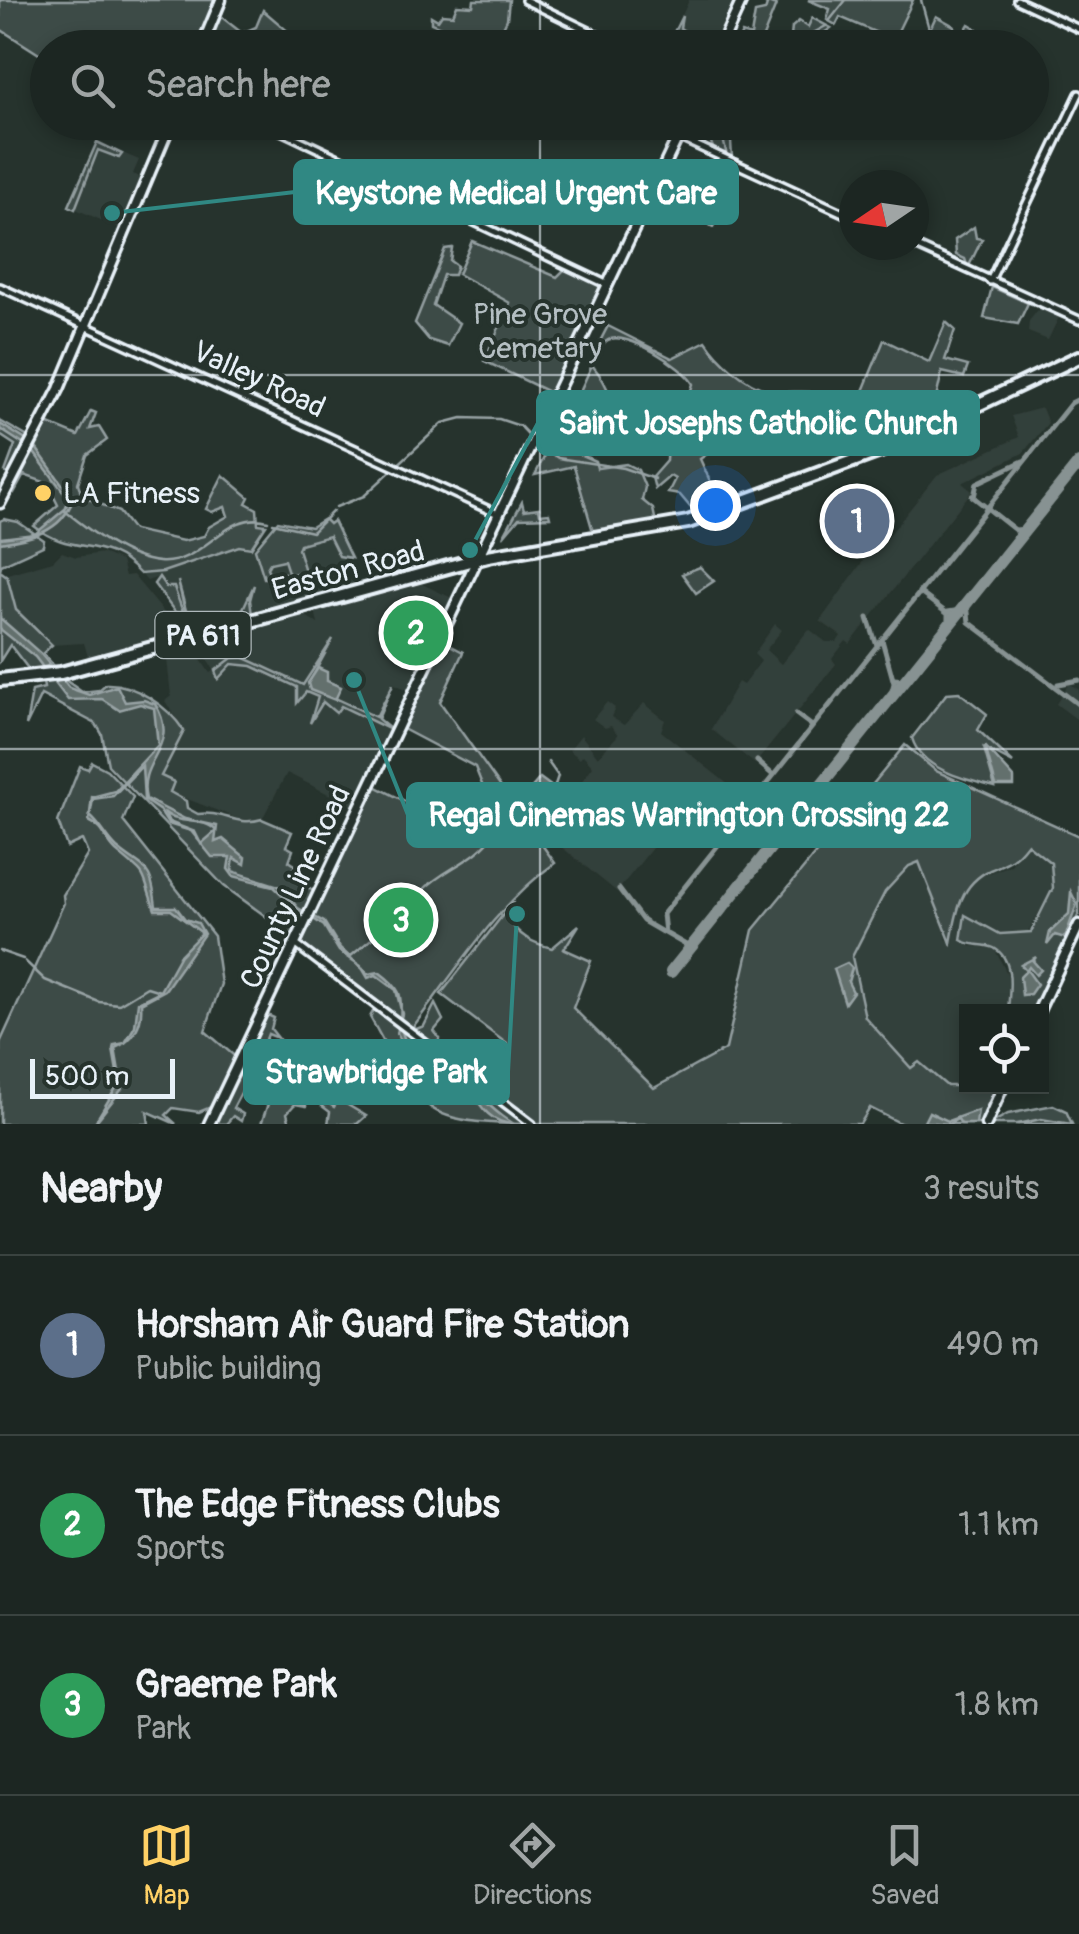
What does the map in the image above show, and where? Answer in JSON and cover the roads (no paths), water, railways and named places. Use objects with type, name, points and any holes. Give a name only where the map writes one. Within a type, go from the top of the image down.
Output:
[{"type":"highway","name":"Easton Road","points":[[0,680],[61,673],[475,561],[698,519],[880,451],[1079,357]]},
{"type":"highway","name":"Easton Road","points":[[475,561],[486,552],[520,551]]},
{"type":"main road","points":[[208,30],[221,0]]},
{"type":"main road","points":[[728,30],[742,0]]},
{"type":"main road","points":[[0,504],[56,391],[161,140]]},
{"type":"main road","points":[[486,552],[498,514],[677,140]]},
{"type":"main road","name":"County Line Road","points":[[210,1124],[475,561]]},
{"type":"main road","points":[[1042,1004],[1079,925]]},
{"type":"main road","points":[[986,1124],[999,1094]]},
{"type":"street","points":[[524,0],[586,30]]},
{"type":"street","points":[[1017,0],[1079,29]]},
{"type":"street","points":[[990,281],[1079,94]]},
{"type":"street","points":[[301,140],[610,284]]},
{"type":"street","points":[[682,140],[839,211]]},
{"type":"street","points":[[929,252],[1079,320]]},
{"type":"street","name":"Valley Road","points":[[0,287],[498,514]]},
{"type":"street","points":[[293,942],[532,1124]]},
{"type":"waterway","points":[[830,20],[846,0]]},
{"type":"waterway","points":[[921,0],[931,30]]},
{"type":"waterway","points":[[819,30],[826,26]]},
{"type":"waterway","points":[[725,140],[727,156]]},
{"type":"waterway","points":[[720,183],[726,162]]},
{"type":"waterway","points":[[336,507],[364,496],[443,423],[462,418],[499,419],[520,426],[539,446],[558,458],[623,468],[655,479]]},
{"type":"waterway","points":[[65,511],[121,550],[159,562],[189,556],[239,523],[253,519],[268,521]]},
{"type":"waterway","points":[[273,523],[312,532],[333,511]]},
{"type":"waterway","points":[[548,762],[558,776],[555,785]]},
{"type":"waterway","points":[[421,913],[422,891],[431,883],[478,851],[493,835],[530,827],[536,821]]},
{"type":"waterway","points":[[351,956],[393,921],[413,927]]},
{"type":"waterway","points":[[0,951],[23,959]]},
{"type":"waterway","points":[[25,961],[45,980],[99,1002],[119,1004],[147,987],[160,991]]},
{"type":"waterway","points":[[1018,1124],[1041,1119],[1071,1124]]},
{"type":"place","name":"Keystone Medical Urgent Care","points":[[112,213]]},
{"type":"place","name":"LA Fitness","points":[[43,493]]},
{"type":"place","name":"Horsham Air Guard Fire Station","points":[[857,521]]},
{"type":"place","name":"Saint Josephs Catholic Church","points":[[470,550]]},
{"type":"place","name":"The Edge Fitness Clubs","points":[[416,633]]},
{"type":"place","name":"Regal Cinemas Warrington Crossing 22","points":[[354,680]]},
{"type":"place","name":"Strawbridge Park","points":[[517,914]]},
{"type":"place","name":"Graeme Park","points":[[401,920]]},
{"type":"park label","name":"Pine Grove Cemetary","points":[[540,331]]}]
